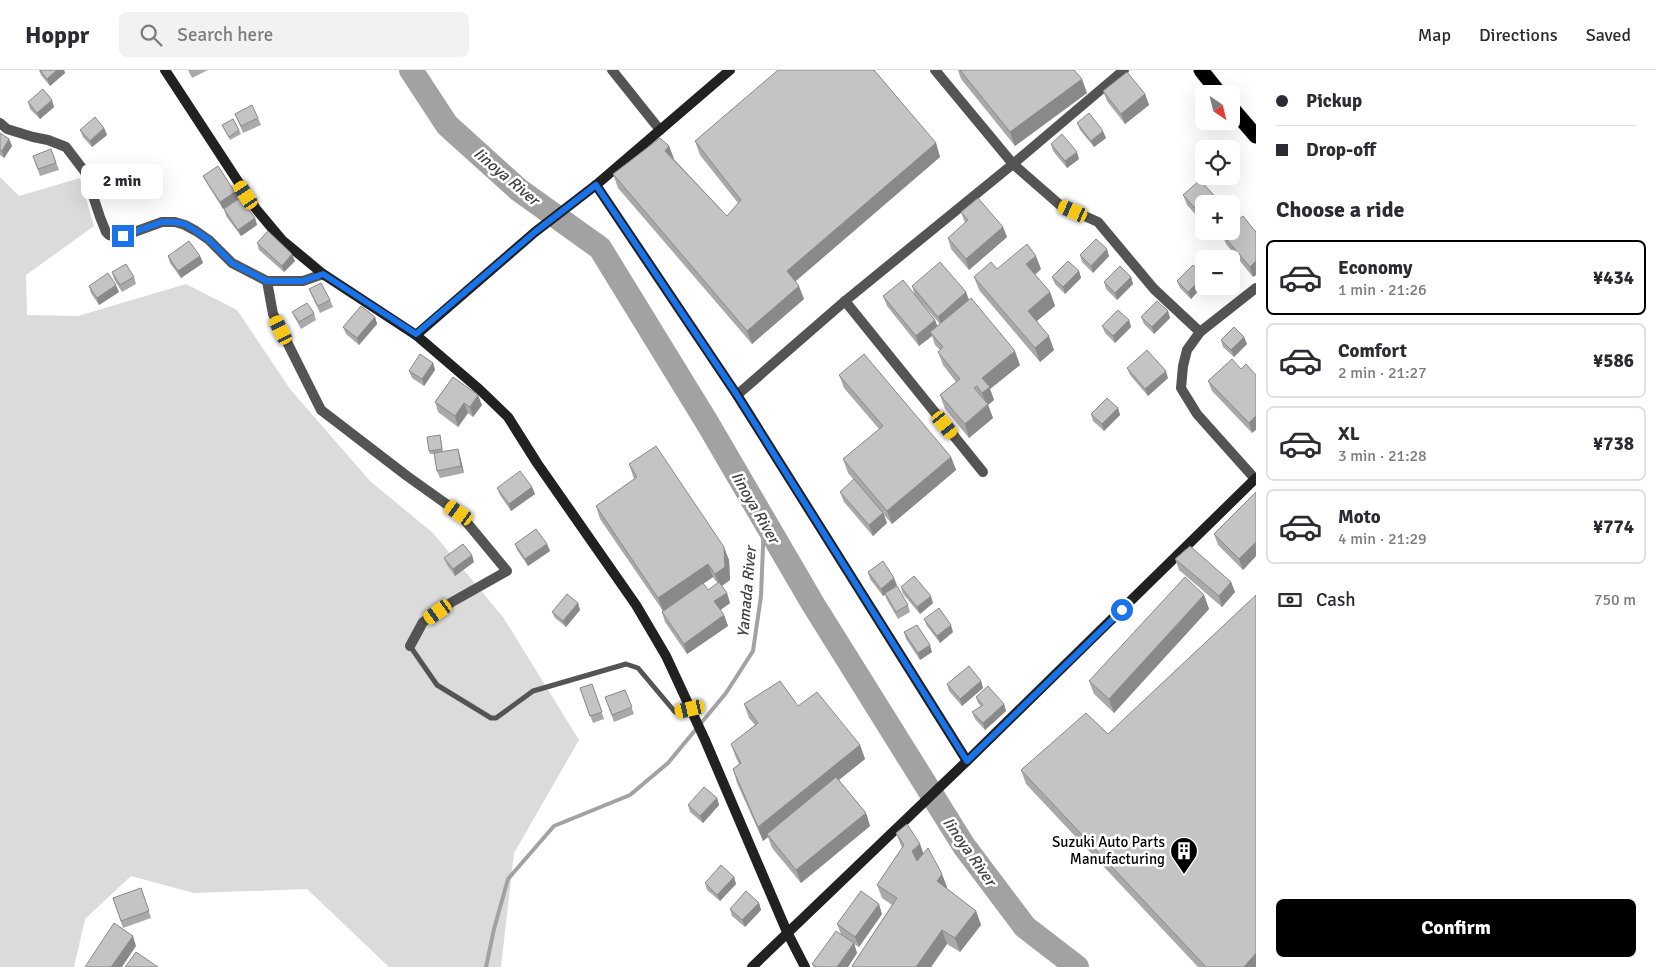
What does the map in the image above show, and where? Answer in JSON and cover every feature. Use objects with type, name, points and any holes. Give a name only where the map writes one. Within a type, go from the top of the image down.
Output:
[{"type":"highway","points":[[1201,70],[1213,85]]},
{"type":"highway","points":[[1240,117],[1256,136]]},
{"type":"street","points":[[165,70],[256,209],[282,240],[323,274],[416,334],[508,417],[537,463],[636,605],[666,656],[705,740],[787,932],[805,967]]},
{"type":"street","points":[[612,70],[660,130]]},
{"type":"street","points":[[416,334],[535,232],[596,185],[730,70]]},
{"type":"street","points":[[935,70],[1013,164],[1060,205],[1098,222],[1154,289],[1200,332]]},
{"type":"street","points":[[737,395],[844,301],[1013,164],[1124,70]]},
{"type":"street","points":[[0,124],[7,129],[66,147],[85,172],[100,217],[109,235],[115,237],[123,236],[162,222],[185,224],[209,240],[232,263],[267,281],[303,281],[323,274]]},
{"type":"street","points":[[596,185],[737,395],[967,761]]},
{"type":"street","points":[[267,281],[273,314],[321,410],[459,513],[507,571],[452,602],[423,622],[410,646]]},
{"type":"street","points":[[752,967],[967,761],[1256,478],[1197,414],[1182,388],[1183,366],[1187,350],[1200,332],[1256,288]]},
{"type":"street","points":[[844,301],[983,472]]},
{"type":"lane","points":[[410,646],[437,685],[491,718],[496,718],[533,691],[626,664],[638,668],[675,712],[692,713]]},
{"type":"shaded area","points":[[0,177],[19,196],[80,178],[94,226],[26,275],[27,315],[78,316],[186,284],[237,310],[290,389],[370,481],[433,533],[503,617],[579,740],[514,853],[501,967],[389,967],[307,889],[194,893],[131,876],[85,919],[74,967],[0,967]]},
{"type":"building","points":[[40,70],[57,70],[47,79]]},
{"type":"building","points":[[778,70],[874,70],[936,143],[787,271],[799,286],[747,331],[613,174],[660,138],[669,146],[665,151],[727,216],[741,200],[695,141]]},
{"type":"building","points":[[960,70],[1074,70],[1082,79],[1010,132]]},
{"type":"building","points":[[1127,72],[1145,94],[1121,114],[1103,91]]},
{"type":"building","points":[[43,89],[52,100],[37,113],[28,102]]},
{"type":"building","points":[[252,105],[258,118],[241,126],[235,114]]},
{"type":"building","points":[[1089,113],[1103,131],[1091,141],[1077,123]]},
{"type":"building","points":[[95,117],[104,128],[90,141],[80,130]]},
{"type":"building","points":[[233,119],[239,130],[229,137],[222,125]]},
{"type":"building","points":[[0,133],[9,139],[2,151],[0,150]]},
{"type":"building","points":[[1062,134],[1077,152],[1065,161],[1051,144]]},
{"type":"building","points":[[51,149],[56,163],[38,169],[33,156]]},
{"type":"building","points":[[218,166],[235,192],[220,202],[203,176]]},
{"type":"building","points":[[1195,184],[1205,185],[1214,195],[1195,195],[1195,208],[1183,195]]},
{"type":"building","points":[[240,198],[255,218],[238,230],[224,209]]},
{"type":"building","points":[[978,198],[1003,227],[966,259],[948,238],[968,220],[961,212]]},
{"type":"building","points":[[1243,216],[1256,231],[1256,261],[1250,267],[1240,255],[1240,250],[1236,250],[1227,240],[1240,240],[1240,218]]},
{"type":"building","points":[[268,231],[292,254],[282,266],[257,243]]},
{"type":"building","points":[[1096,239],[1107,249],[1091,266],[1080,255]]},
{"type":"building","points":[[189,241],[200,256],[178,271],[168,256]]},
{"type":"building","points":[[1027,244],[1036,256],[1026,264],[1050,292],[1028,311],[1049,336],[1035,348],[974,277],[991,262],[997,269]]},
{"type":"building","points":[[1068,261],[1079,271],[1063,287],[1052,277]]},
{"type":"building","points":[[940,262],[966,292],[938,317],[912,286]]},
{"type":"building","points":[[126,264],[134,277],[120,285],[112,272]]},
{"type":"building","points":[[1193,265],[1195,267],[1195,285],[1188,292],[1177,281]]},
{"type":"building","points":[[1120,266],[1131,277],[1115,293],[1104,282]]},
{"type":"building","points":[[108,273],[116,285],[97,298],[89,286]]},
{"type":"building","points":[[903,280],[935,320],[916,336],[883,296]]},
{"type":"building","points":[[321,283],[330,300],[318,306],[309,289]]},
{"type":"building","points":[[971,298],[1015,351],[982,378],[990,387],[982,393],[977,386],[974,388],[988,404],[965,424],[940,395],[960,379],[938,352],[943,347],[930,332]]},
{"type":"building","points":[[1157,301],[1168,311],[1152,327],[1141,317]]},
{"type":"building","points":[[307,303],[314,313],[299,322],[292,312]]},
{"type":"building","points":[[361,306],[375,317],[357,338],[343,327]]},
{"type":"building","points":[[1118,310],[1129,320],[1113,336],[1102,326]]},
{"type":"building","points":[[1234,327],[1244,337],[1231,350],[1221,340]]},
{"type":"building","points":[[1147,350],[1166,371],[1145,389],[1127,368]]},
{"type":"building","points":[[420,354],[433,363],[422,379],[409,371]]},
{"type":"building","points":[[864,354],[951,457],[887,511],[843,459],[883,426],[839,375]]},
{"type":"building","points":[[1232,359],[1241,369],[1246,364],[1256,375],[1256,416],[1249,423],[1208,381]]},
{"type":"building","points":[[453,377],[478,395],[470,407],[464,403],[455,416],[435,402]]},
{"type":"building","points":[[1107,398],[1118,408],[1102,424],[1091,414]]},
{"type":"building","points":[[440,435],[442,449],[429,451],[427,437]]},
{"type":"building","points":[[656,446],[724,547],[725,567],[715,574],[708,564],[658,598],[596,506],[637,477],[629,464]]},
{"type":"building","points":[[458,449],[461,466],[437,471],[434,453]]},
{"type":"building","points":[[520,471],[532,487],[509,504],[497,488]]},
{"type":"building","points":[[854,479],[883,513],[869,525],[840,492]]},
{"type":"building","points":[[1256,492],[1256,542],[1239,559],[1214,534]]},
{"type":"building","points":[[536,529],[547,544],[525,559],[515,544]]},
{"type":"building","points":[[463,544],[472,555],[453,569],[444,558]]},
{"type":"building","points":[[1190,546],[1231,582],[1219,596],[1175,559]]},
{"type":"building","points":[[883,561],[894,578],[881,589],[868,572]]},
{"type":"building","points":[[914,576],[931,596],[917,607],[901,587]]},
{"type":"building","points":[[1185,577],[1204,595],[1109,699],[1089,681]]},
{"type":"building","points":[[719,582],[727,593],[714,601],[724,615],[684,644],[662,612],[703,583],[708,590]]},
{"type":"building","points":[[897,586],[908,605],[896,612],[885,593]]},
{"type":"building","points":[[567,594],[578,603],[563,621],[552,612]]},
{"type":"building","name":"Suzuki Auto Parts Manufacturing","points":[[1256,595],[1256,953],[1244,967],[1206,967],[1021,770],[1086,713],[1108,734]]},
{"type":"building","points":[[939,608],[951,625],[937,636],[924,619]]},
{"type":"building","points":[[917,625],[930,645],[918,653],[904,632]]},
{"type":"building","points":[[969,666],[981,681],[960,699],[947,684]]},
{"type":"building","points":[[780,681],[798,706],[817,692],[860,745],[758,827],[733,769],[741,763],[731,744],[758,723],[744,704]]},
{"type":"building","points":[[592,684],[602,712],[590,716],[580,688]]},
{"type":"building","points":[[988,686],[1004,704],[983,723],[972,712],[983,705],[976,697]]},
{"type":"building","points":[[625,690],[632,707],[612,715],[605,697]]},
{"type":"building","points":[[836,777],[866,813],[796,870],[767,834]]},
{"type":"building","points":[[704,787],[717,798],[700,816],[688,805]]},
{"type":"building","points":[[907,824],[920,844],[912,851],[917,861],[928,848],[942,874],[937,881],[976,911],[955,938],[942,930],[916,967],[854,967],[852,966],[897,898],[877,885],[904,845],[896,833]]},
{"type":"building","points":[[721,865],[734,877],[717,895],[705,883]]},
{"type":"building","points":[[141,888],[149,911],[121,921],[113,898]]},
{"type":"building","points":[[746,891],[759,903],[742,920],[730,909]]},
{"type":"building","points":[[861,891],[879,904],[855,937],[837,924]]},
{"type":"building","points":[[114,923],[133,936],[111,967],[85,967]]},
{"type":"building","points":[[836,931],[854,943],[837,967],[817,967],[812,964]]},
{"type":"building","points":[[136,952],[158,967],[125,967]]},
{"type":"waterway","name":"Iinoya River","points":[[411,70],[447,125],[519,190],[600,248],[708,424],[813,604],[964,846],[1025,927],[1077,967]]},
{"type":"waterway","name":"Yamada River","points":[[486,967],[508,879],[554,826],[630,795],[668,763],[726,693],[753,651],[761,596],[764,522]]},
{"type":"place","name":"Suzuki Auto Parts Manufacturing","points":[[1184,875]]},
{"type":"route","points":[[123,236],[162,222],[185,224],[209,240],[232,263],[267,281],[303,281],[323,274],[416,334],[535,232],[596,185],[737,395],[967,761],[1122,610]]}]
